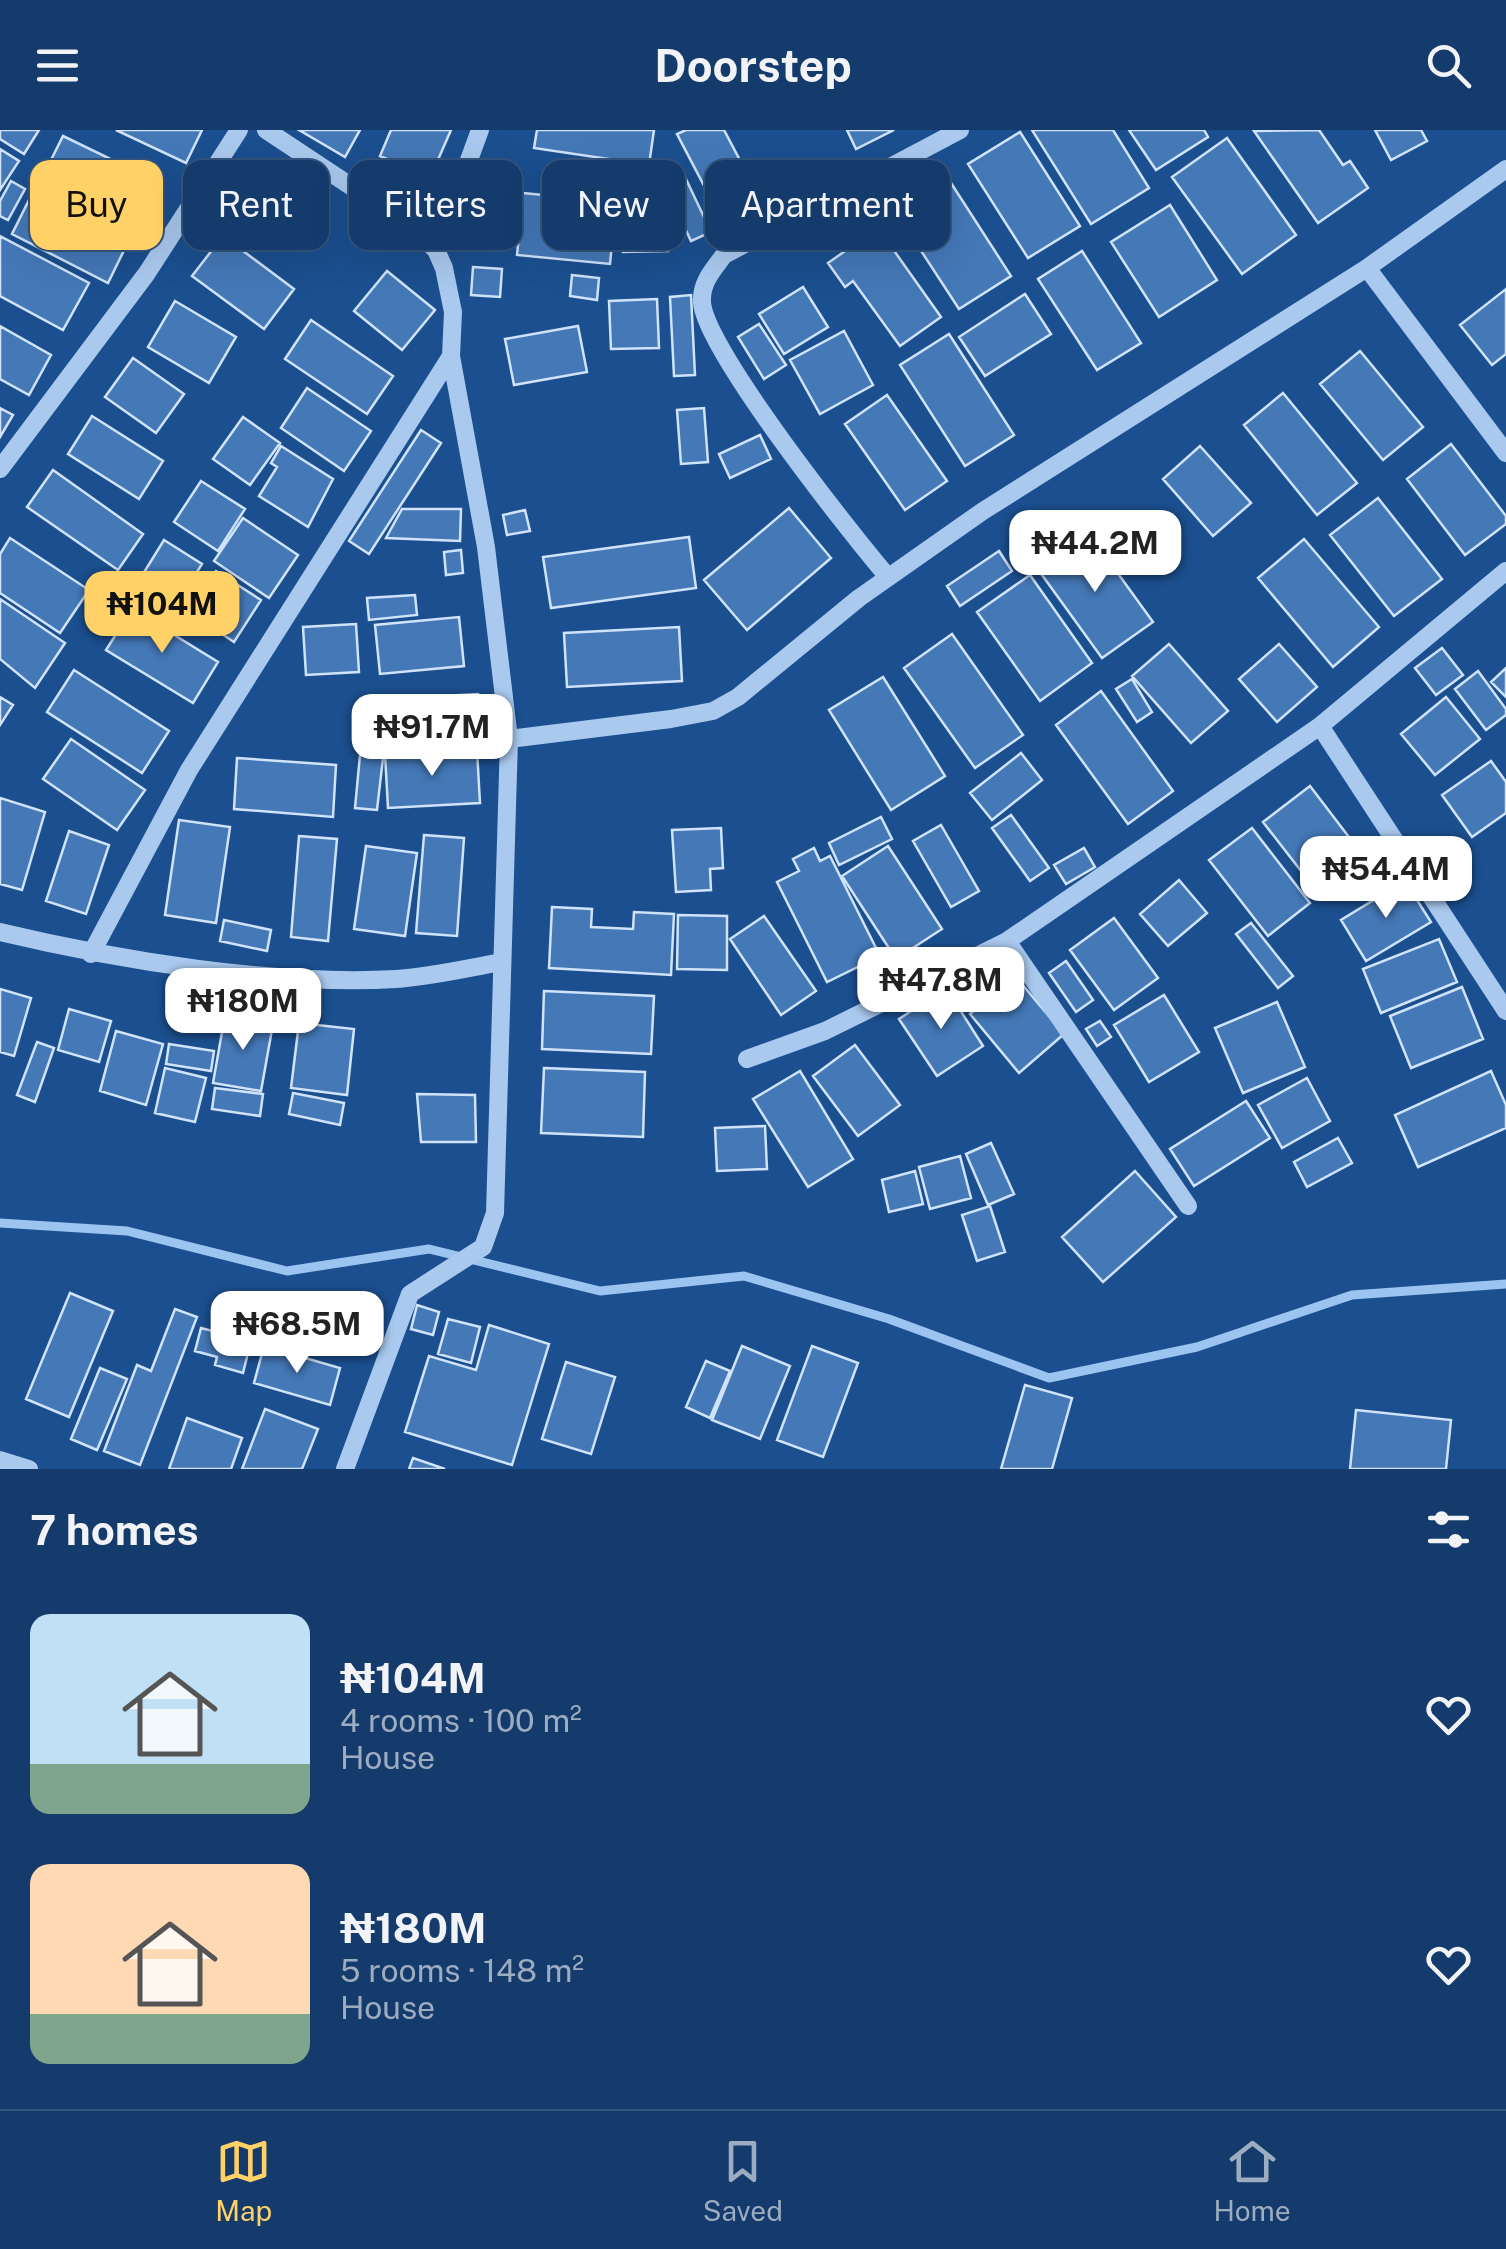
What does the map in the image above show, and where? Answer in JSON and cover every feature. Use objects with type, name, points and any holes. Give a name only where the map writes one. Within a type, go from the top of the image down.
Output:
[{"type":"street","points":[[0,469],[147,272],[239,130]]},
{"type":"street","points":[[266,130],[349,185]]},
{"type":"street","points":[[469,160],[480,130]]},
{"type":"street","points":[[888,577],[836,516],[732,365],[702,306],[704,281],[724,254],[950,133]]},
{"type":"street","points":[[509,739],[712,711],[738,697],[888,577],[1076,450],[1366,268],[1506,169]]},
{"type":"street","points":[[345,1469],[410,1294],[482,1247],[494,1213],[509,739],[486,547],[451,356],[453,312],[436,250]]},
{"type":"street","points":[[1366,268],[1506,453]]},
{"type":"street","points":[[91,954],[189,770],[451,356]]},
{"type":"street","points":[[747,1059],[825,1031],[1007,941],[1320,726],[1506,571]]},
{"type":"street","points":[[1320,726],[1506,1011]]},
{"type":"street","points":[[0,932],[91,954],[302,977],[397,979],[502,962]]},
{"type":"street","points":[[1007,941],[1188,1206]]},
{"type":"street","points":[[0,1460],[29,1469]]},
{"type":"building","points":[[0,130],[39,130],[24,154],[0,139]]},
{"type":"building","points":[[116,130],[202,130],[183,162]]},
{"type":"building","points":[[299,130],[360,130],[345,157]]},
{"type":"building","points":[[391,130],[451,130],[438,160],[389,160],[380,156]]},
{"type":"building","points":[[537,130],[654,130],[650,160],[615,160],[534,148]]},
{"type":"building","points":[[686,130],[724,130],[740,160],[705,160],[705,188],[677,134]]},
{"type":"building","points":[[847,130],[894,130],[856,149]]},
{"type":"building","points":[[1032,130],[1113,130],[1149,188],[1091,224]]},
{"type":"building","points":[[1129,130],[1204,130],[1208,137],[1156,170]]},
{"type":"building","points":[[1319,130],[1343,165],[1350,161],[1368,188],[1318,223],[1254,131]]},
{"type":"building","points":[[1375,130],[1421,130],[1427,141],[1391,160]]},
{"type":"building","points":[[1020,132],[1080,226],[1028,258],[968,164]]},
{"type":"building","points":[[63,136],[113,160],[51,160]]},
{"type":"building","points":[[1227,138],[1296,235],[1242,274],[1172,177]]},
{"type":"building","points":[[0,149],[19,161],[0,190]]},
{"type":"building","points":[[685,179],[705,219],[705,235],[691,241],[685,228]]},
{"type":"building","points":[[11,181],[25,189],[8,220],[0,216],[0,201]]},
{"type":"building","points":[[950,184],[1011,276],[959,309],[921,250],[950,250]]},
{"type":"building","points":[[523,193],[542,195],[542,250],[611,250],[610,264],[517,255],[517,250],[522,250]]},
{"type":"building","points":[[30,198],[30,243],[12,234]]},
{"type":"building","points":[[1170,205],[1217,280],[1159,317],[1111,242]]},
{"type":"building","points":[[0,236],[89,283],[63,330],[0,296]]},
{"type":"building","points":[[43,250],[124,250],[108,283]]},
{"type":"building","points":[[212,250],[242,250],[294,289],[264,329],[192,276]]},
{"type":"building","points":[[623,250],[668,250],[668,251]]},
{"type":"building","points":[[847,250],[894,250],[941,317],[900,346],[853,281],[845,287],[828,263]]},
{"type":"building","points":[[1082,251],[1141,343],[1097,370],[1038,279]]},
{"type":"building","points":[[473,267],[502,269],[500,297],[471,295]]},
{"type":"building","points":[[387,271],[435,310],[402,350],[354,311]]},
{"type":"building","points":[[572,275],[599,278],[597,300],[570,296]]},
{"type":"building","points":[[803,287],[828,327],[784,354],[759,314]]},
{"type":"building","points":[[1506,289],[1506,354],[1492,365],[1460,325]]},
{"type":"building","points":[[1025,294],[1051,334],[985,376],[959,337]]},
{"type":"building","points":[[691,295],[695,375],[674,376],[670,297]]},
{"type":"building","points":[[657,299],[659,348],[611,349],[609,301]]},
{"type":"building","points":[[175,301],[236,337],[209,383],[148,347]]},
{"type":"building","points":[[311,320],[393,376],[367,414],[285,359]]},
{"type":"building","points":[[759,324],[786,365],[764,379],[738,337]]},
{"type":"building","points":[[0,326],[51,355],[29,395],[0,379]]},
{"type":"building","points":[[578,326],[587,372],[514,385],[505,339]]},
{"type":"building","points":[[844,331],[873,385],[820,414],[790,360]]},
{"type":"building","points":[[949,334],[1014,435],[965,466],[900,365]]},
{"type":"building","points":[[1360,351],[1423,427],[1383,460],[1320,384]]},
{"type":"building","points":[[133,358],[184,394],[156,433],[105,397]]},
{"type":"building","points":[[307,388],[371,431],[344,471],[281,428]]},
{"type":"building","points":[[1283,393],[1357,483],[1317,515],[1244,425]]},
{"type":"building","points":[[887,395],[947,481],[905,510],[845,424]]},
{"type":"building","points":[[0,408],[13,415],[0,437]]},
{"type":"building","points":[[704,408],[708,462],[681,464],[677,410]]},
{"type":"building","points":[[92,416],[163,461],[139,499],[68,454]]},
{"type":"building","points":[[243,417],[280,443],[250,485],[213,459]]},
{"type":"building","points":[[421,430],[441,443],[369,554],[349,541]]},
{"type":"building","points":[[760,435],[771,459],[730,478],[719,454]]},
{"type":"building","points":[[1451,444],[1506,516],[1506,524],[1465,555],[1407,479]]},
{"type":"building","points":[[281,446],[333,479],[308,527],[259,496],[277,467],[271,463]]},
{"type":"building","points":[[1200,446],[1251,503],[1213,536],[1163,479]]},
{"type":"building","points":[[53,470],[143,534],[118,570],[27,507]]},
{"type":"building","points":[[201,481],[245,509],[218,551],[174,522]]},
{"type":"building","points":[[1378,498],[1442,579],[1394,616],[1330,535]]},
{"type":"building","points":[[789,508],[831,558],[747,630],[704,580]]},
{"type":"building","points":[[402,509],[461,509],[460,541],[386,538]]},
{"type":"building","points":[[525,510],[530,531],[507,535],[503,515]]},
{"type":"building","points":[[243,518],[298,555],[269,598],[214,561]]},
{"type":"building","points":[[1088,532],[1153,622],[1102,658],[1037,568]]},
{"type":"building","points":[[689,537],[696,588],[551,608],[543,557]]},
{"type":"building","points":[[10,538],[89,590],[60,633],[0,593],[0,554]]},
{"type":"building","points":[[1304,539],[1379,627],[1333,667],[1258,578]]},
{"type":"building","points":[[164,540],[202,564],[171,614],[133,590]]},
{"type":"building","points":[[461,550],[463,573],[446,575],[444,552]]},
{"type":"building","points":[[999,551],[1012,571],[960,606],[947,586]]},
{"type":"building","points":[[216,571],[261,600],[234,642],[189,612]]},
{"type":"building","points":[[1030,575],[1092,663],[1040,701],[977,612]]},
{"type":"building","points":[[415,595],[417,615],[369,620],[367,598]]},
{"type":"building","points":[[0,599],[65,643],[35,688],[0,659]]},
{"type":"building","points":[[132,609],[218,662],[193,703],[106,650]]},
{"type":"building","points":[[459,617],[464,666],[380,674],[375,625]]},
{"type":"building","points":[[356,624],[359,672],[306,675],[303,627]]},
{"type":"building","points":[[679,627],[682,681],[567,687],[564,633]]},
{"type":"building","points":[[952,634],[1023,735],[975,768],[904,668]]},
{"type":"building","points":[[1169,644],[1228,711],[1191,743],[1132,676]]},
{"type":"building","points":[[1279,644],[1317,687],[1277,722],[1239,679]]},
{"type":"building","points":[[1442,648],[1463,675],[1436,695],[1415,668]]},
{"type":"building","points":[[1506,668],[1506,697],[1491,682]]},
{"type":"building","points":[[74,670],[169,731],[142,773],[47,712]]},
{"type":"building","points":[[1478,671],[1506,709],[1506,715],[1486,730],[1455,689]]},
{"type":"building","points":[[883,677],[945,776],[891,810],[829,710]]},
{"type":"building","points":[[1132,679],[1152,712],[1137,722],[1116,689]]},
{"type":"building","points":[[1101,691],[1173,791],[1128,824],[1056,725]]},
{"type":"building","points":[[478,694],[481,743],[407,746],[404,698]]},
{"type":"building","points":[[0,697],[13,705],[0,725]]},
{"type":"building","points":[[1446,697],[1480,739],[1435,775],[1401,734]]},
{"type":"building","points":[[71,739],[145,790],[117,830],[43,779]]},
{"type":"building","points":[[477,750],[480,803],[388,808],[385,754]]},
{"type":"building","points":[[1021,753],[1042,780],[992,820],[970,793]]},
{"type":"building","points":[[360,755],[383,758],[377,810],[355,808]]},
{"type":"building","points":[[237,758],[336,765],[333,817],[234,809]]},
{"type":"building","points":[[1491,761],[1506,782],[1506,813],[1472,837],[1442,795]]},
{"type":"building","points":[[1310,786],[1368,862],[1322,898],[1263,822]]},
{"type":"building","points":[[0,798],[45,812],[22,890],[0,884]]},
{"type":"building","points":[[1011,815],[1049,868],[1030,881],[992,828]]},
{"type":"building","points":[[881,817],[892,839],[839,865],[829,843]]},
{"type":"building","points":[[179,820],[230,827],[216,923],[165,915]]},
{"type":"building","points":[[941,825],[979,891],[951,907],[913,841]]},
{"type":"building","points":[[721,828],[723,868],[710,869],[711,890],[676,892],[672,830]]},
{"type":"building","points":[[1252,828],[1310,903],[1268,936],[1209,860]]},
{"type":"building","points":[[69,831],[109,845],[86,914],[46,901]]},
{"type":"building","points":[[424,835],[464,838],[457,936],[416,933]]},
{"type":"building","points":[[299,836],[337,839],[328,941],[291,937]]},
{"type":"building","points":[[366,846],[417,853],[405,936],[354,929]]},
{"type":"building","points":[[888,846],[942,929],[896,959],[842,876]]},
{"type":"building","points":[[814,848],[820,861],[830,856],[880,956],[827,982],[777,882],[799,871],[793,859]]},
{"type":"building","points":[[1084,848],[1095,867],[1066,884],[1054,865]]},
{"type":"building","points":[[1179,880],[1207,913],[1168,946],[1140,914]]},
{"type":"building","points":[[1405,881],[1431,922],[1366,961],[1341,920]]},
{"type":"building","points":[[552,907],[592,909],[591,927],[633,929],[634,912],[674,914],[671,975],[549,968]]},
{"type":"building","points":[[678,915],[727,916],[727,970],[677,969]]},
{"type":"building","points":[[764,916],[816,991],[781,1015],[730,939]]},
{"type":"building","points":[[1114,918],[1158,978],[1114,1010],[1070,950]]},
{"type":"building","points":[[224,920],[271,930],[267,951],[220,941]]},
{"type":"building","points":[[1251,923],[1293,976],[1278,988],[1236,934]]},
{"type":"building","points":[[1439,939],[1457,982],[1381,1013],[1363,969]]},
{"type":"building","points":[[1066,961],[1093,1000],[1076,1012],[1049,973]]},
{"type":"building","points":[[1015,976],[1064,1034],[1019,1073],[970,1014]]},
{"type":"building","points":[[1462,987],[1483,1039],[1411,1068],[1390,1016]]},
{"type":"building","points":[[946,988],[983,1046],[937,1076],[899,1019]]},
{"type":"building","points":[[0,989],[31,998],[14,1056],[0,1052]]},
{"type":"building","points":[[182,990],[216,994],[212,1023],[178,1019]]},
{"type":"building","points":[[544,991],[654,996],[651,1054],[542,1049]]},
{"type":"building","points":[[1164,995],[1199,1052],[1149,1082],[1114,1025]]},
{"type":"building","points":[[1277,1002],[1305,1067],[1243,1093],[1215,1028]]},
{"type":"building","points":[[69,1009],[111,1021],[99,1062],[58,1050]]},
{"type":"building","points":[[225,1015],[273,1024],[261,1091],[213,1083]]},
{"type":"building","points":[[1100,1021],[1111,1037],[1097,1046],[1086,1029]]},
{"type":"building","points":[[299,1023],[354,1029],[347,1095],[291,1088]]},
{"type":"building","points":[[116,1031],[163,1044],[146,1105],[100,1091]]},
{"type":"building","points":[[37,1042],[54,1048],[35,1102],[17,1095]]},
{"type":"building","points":[[169,1044],[214,1051],[211,1071],[166,1064]]},
{"type":"building","points":[[855,1045],[900,1105],[858,1136],[813,1076]]},
{"type":"building","points":[[165,1068],[206,1078],[195,1122],[155,1113]]},
{"type":"building","points":[[544,1068],[645,1072],[643,1137],[541,1133]]},
{"type":"building","points":[[800,1071],[853,1159],[808,1187],[753,1099]]},
{"type":"building","points":[[1491,1071],[1506,1105],[1506,1128],[1418,1167],[1395,1115]]},
{"type":"building","points":[[1307,1078],[1330,1121],[1282,1148],[1258,1105]]},
{"type":"building","points":[[215,1088],[263,1094],[260,1116],[212,1109]]},
{"type":"building","points":[[293,1093],[344,1103],[340,1125],[289,1114]]},
{"type":"building","points":[[417,1094],[475,1095],[476,1142],[421,1142]]},
{"type":"building","points":[[1246,1101],[1270,1138],[1194,1186],[1170,1149]]},
{"type":"building","points":[[765,1126],[767,1169],[717,1171],[715,1128]]},
{"type":"building","points":[[1338,1138],[1352,1163],[1307,1187],[1294,1162]]},
{"type":"building","points":[[991,1143],[1014,1194],[988,1205],[966,1154]]},
{"type":"building","points":[[960,1156],[971,1198],[930,1209],[919,1167]]},
{"type":"building","points":[[915,1171],[923,1204],[889,1212],[882,1180]]},
{"type":"building","points":[[1135,1171],[1176,1217],[1103,1282],[1062,1237]]},
{"type":"building","points":[[990,1206],[1005,1252],[977,1261],[962,1215]]},
{"type":"building","points":[[70,1293],[113,1311],[69,1417],[26,1399]]},
{"type":"building","points":[[417,1305],[439,1312],[433,1335],[411,1329]]},
{"type":"building","points":[[175,1309],[197,1317],[140,1465],[104,1451],[137,1365],[151,1371]]},
{"type":"building","points":[[448,1319],[480,1327],[471,1363],[438,1354]]},
{"type":"building","points":[[489,1325],[549,1344],[512,1465],[405,1432],[429,1356],[476,1370]]},
{"type":"building","points":[[201,1328],[251,1341],[243,1373],[215,1365],[217,1357],[195,1351]]},
{"type":"building","points":[[264,1346],[340,1368],[330,1405],[254,1383]]},
{"type":"building","points":[[742,1346],[790,1366],[760,1439],[712,1420]]},
{"type":"building","points":[[812,1346],[858,1363],[823,1457],[777,1440]]},
{"type":"building","points":[[706,1361],[730,1371],[710,1418],[686,1407]]},
{"type":"building","points":[[566,1362],[615,1377],[591,1454],[542,1439]]},
{"type":"building","points":[[100,1368],[127,1379],[97,1450],[71,1439]]},
{"type":"building","points":[[1025,1385],[1072,1398],[1052,1469],[1001,1469]]},
{"type":"building","points":[[265,1409],[318,1429],[302,1469],[242,1469]]},
{"type":"building","points":[[1356,1410],[1451,1420],[1446,1469],[1350,1469]]},
{"type":"building","points":[[187,1418],[242,1438],[231,1469],[169,1469]]},
{"type":"building","points":[[413,1458],[445,1469],[409,1469]]},
{"type":"waterway","points":[[0,1223],[127,1231],[287,1271],[429,1249],[600,1291],[744,1276],[889,1319],[1049,1378],[1197,1347],[1352,1295],[1506,1284]]}]
